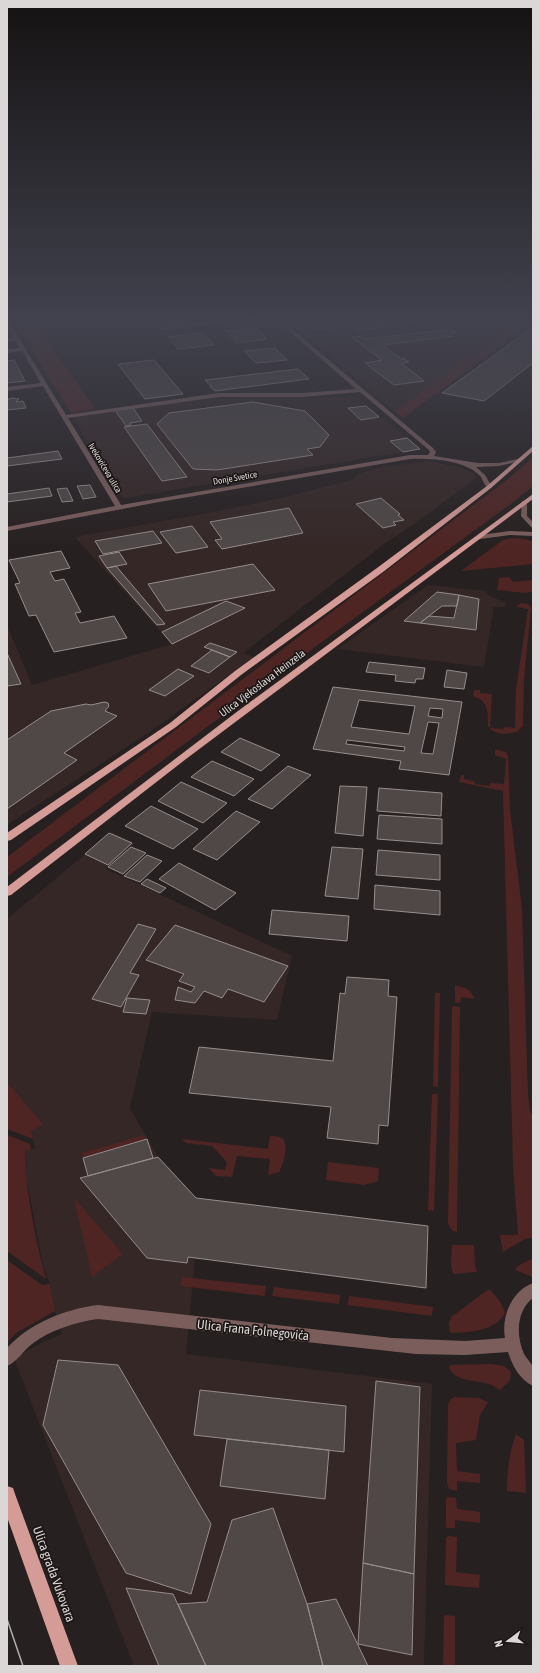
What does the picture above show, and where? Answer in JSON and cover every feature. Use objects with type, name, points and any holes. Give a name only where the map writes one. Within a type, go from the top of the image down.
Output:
[{"type":"main road","name":"Ulica Vjekoslava Heinzela","points":[[7,838],[173,724],[238,672],[380,570],[489,487],[533,448]]},
{"type":"main road","name":"Ulica Vjekoslava Heinzela","points":[[7,892],[97,822],[533,496]]},
{"type":"main road","name":"Ulica grada Vukovara","points":[[7,1494],[69,1666]]},
{"type":"street","name":"Ivekovićeva ulica","points":[[51,396],[119,508]]},
{"type":"street","points":[[63,417],[211,396]]},
{"type":"street","points":[[368,396],[431,449],[433,452],[430,457]]},
{"type":"street","name":"Donje Svetice","points":[[7,529],[410,457],[430,457],[467,464],[496,464],[518,461]]},
{"type":"street","points":[[467,464],[479,471],[489,487]]},
{"type":"street","points":[[524,502],[524,516],[533,526]]},
{"type":"street","points":[[480,537],[510,533],[533,534]]},
{"type":"street","points":[[533,1290],[521,1300],[515,1310],[511,1332],[513,1344],[521,1364],[533,1378]]},
{"type":"street","name":"Ulica Frana Folnegovića","points":[[7,1359],[32,1335],[49,1327],[90,1313],[98,1312],[366,1342],[439,1348],[498,1347],[513,1344]]},
{"type":"shaded area","points":[[60,396],[86,396],[95,409],[71,413]]},
{"type":"shaded area","points":[[377,396],[417,396],[394,411]]},
{"type":"shaded area","points":[[416,396],[433,396],[403,418],[394,411]]},
{"type":"shaded area","points":[[254,397],[351,397],[360,399],[420,449],[126,498],[121,496],[73,417],[186,401]]},
{"type":"shaded area","points":[[533,457],[533,486],[516,500],[251,694],[7,877],[7,857],[508,479]]},
{"type":"shaded area","points":[[429,461],[462,468],[474,473],[476,478],[383,545],[243,653],[254,657],[151,731],[7,825],[7,625],[32,685],[172,644],[75,537],[281,498],[351,480],[363,472],[384,467]]},
{"type":"shaded area","points":[[513,538],[525,539],[533,542],[533,564],[461,571],[503,540]]},
{"type":"shaded area","points":[[509,577],[513,582],[533,580],[533,591],[526,593],[497,590],[499,578]]},
{"type":"shaded area","points":[[428,585],[485,591],[490,596],[506,603],[505,607],[494,607],[484,667],[337,649]]},
{"type":"shaded area","points":[[521,603],[528,604],[531,608],[524,678],[523,726],[517,732],[501,734],[490,728],[515,728],[516,689],[528,609],[517,607]]},
{"type":"shaded area","points":[[474,690],[480,690],[480,693],[492,694],[490,728],[488,726],[485,704],[473,696]]},
{"type":"shaded area","points":[[495,749],[506,752],[508,756],[510,810],[522,909],[528,1094],[530,1112],[533,1114],[533,1237],[525,1239],[503,1252],[500,1235],[518,1235],[513,1165],[503,791],[459,782],[461,775],[464,775],[464,779],[474,781],[475,784],[490,786],[490,783],[504,784],[506,759],[495,755]]},
{"type":"shaded area","points":[[112,832],[135,844],[106,869],[292,956],[277,1020],[152,1012],[130,1108],[158,1157],[196,1198],[207,1199],[195,1258],[186,1354],[432,1384],[424,1666],[134,1666],[15,1361],[25,1352],[62,1334],[55,1311],[50,1284],[43,1265],[27,1180],[25,1151],[35,1148],[31,1131],[42,1124],[7,1082],[7,919]]},
{"type":"shaded area","points":[[455,985],[465,988],[473,995],[474,999],[461,997],[460,1003],[455,1002]]},
{"type":"shaded area","points":[[435,993],[440,993],[438,1087],[433,1086]]},
{"type":"shaded area","points":[[453,1006],[460,1007],[457,1232],[452,1230],[448,1224]]},
{"type":"shaded area","points":[[7,1082],[43,1124],[31,1131],[33,1139],[7,1129]]},
{"type":"shaded area","points":[[432,1094],[438,1094],[434,1211],[428,1210]]},
{"type":"shaded area","points":[[7,1135],[30,1144],[31,1149],[25,1151],[29,1200],[38,1248],[46,1279],[7,1251]]},
{"type":"shaded area","points":[[144,1135],[145,1139],[83,1158],[82,1153]]},
{"type":"shaded area","points":[[270,1136],[280,1137],[285,1142],[285,1156],[279,1172],[268,1175],[270,1159],[237,1156],[232,1177],[216,1176],[209,1168],[225,1170],[227,1162],[212,1146],[186,1143],[182,1139],[268,1149]]},
{"type":"shaded area","points":[[328,1162],[379,1168],[378,1181],[364,1185],[326,1180]]},
{"type":"shaded area","points":[[74,1198],[123,1254],[92,1277]]},
{"type":"shaded area","points":[[452,1245],[474,1245],[475,1265],[477,1272],[453,1274],[451,1264]]},
{"type":"shaded area","points":[[533,1258],[533,1277],[515,1270],[518,1266]]},
{"type":"shaded area","points":[[7,1260],[42,1285],[50,1284],[55,1311],[16,1333],[7,1343]]},
{"type":"shaded area","points":[[182,1277],[266,1286],[265,1296],[180,1286]]},
{"type":"shaded area","points":[[274,1287],[340,1295],[339,1304],[272,1296]]},
{"type":"shaded area","points":[[489,1289],[504,1309],[505,1313],[501,1319],[495,1324],[481,1330],[450,1333],[449,1323],[451,1317]]},
{"type":"shaded area","points":[[349,1296],[433,1307],[432,1316],[348,1305]]},
{"type":"shaded area","points":[[491,1364],[504,1366],[511,1372],[510,1380],[500,1390],[483,1382],[461,1378],[452,1373],[449,1368],[450,1365]]},
{"type":"shaded area","points":[[454,1397],[479,1398],[488,1402],[480,1415],[476,1440],[456,1443],[457,1471],[480,1474],[480,1483],[457,1481],[457,1491],[449,1489],[447,1482],[448,1405],[450,1400]]},
{"type":"shaded area","points":[[516,1434],[524,1440],[526,1493],[507,1491],[509,1462]]},
{"type":"shaded area","points":[[447,1497],[456,1498],[457,1509],[480,1512],[480,1523],[455,1520],[455,1528],[447,1528]]},
{"type":"shaded area","points":[[448,1536],[457,1537],[456,1572],[480,1575],[479,1588],[445,1585],[446,1538]]},
{"type":"shaded area","points":[[444,1615],[455,1616],[455,1666],[443,1666]]},
{"type":"building","points":[[143,396],[167,396],[145,399]]},
{"type":"building","points":[[458,396],[490,396],[484,401]]},
{"type":"building","points":[[12,398],[19,399],[16,402],[23,401],[26,408],[7,410],[7,400]]},
{"type":"building","points":[[253,402],[305,411],[329,435],[320,447],[307,449],[313,455],[217,470],[193,469],[157,424],[169,413]]},
{"type":"building","points":[[366,406],[379,417],[361,420],[348,408]]},
{"type":"building","points":[[133,408],[142,421],[130,423],[131,425],[126,426],[115,410]]},
{"type":"building","points":[[147,424],[187,477],[162,481],[124,427]]},
{"type":"building","points":[[407,438],[420,449],[403,452],[390,441]]},
{"type":"building","points":[[58,451],[62,459],[7,466],[7,458]]},
{"type":"building","points":[[90,485],[96,497],[83,499],[77,486]]},
{"type":"building","points":[[49,488],[52,496],[7,502],[7,494]]},
{"type":"building","points":[[67,488],[73,501],[62,502],[57,489]]},
{"type":"building","points":[[381,498],[400,514],[398,515],[404,520],[393,522],[396,525],[383,528],[356,504]]},
{"type":"building","points":[[289,508],[303,533],[222,549],[215,540],[222,539],[210,522]]},
{"type":"building","points":[[192,526],[208,547],[176,553],[160,532]]},
{"type":"building","points":[[153,531],[162,543],[103,554],[95,541]]},
{"type":"building","points":[[61,551],[70,568],[50,572],[55,581],[64,579],[81,612],[75,613],[80,623],[114,616],[127,638],[54,652],[36,615],[29,616],[15,584],[20,583],[9,560]]},
{"type":"building","points":[[119,552],[127,564],[107,568],[99,556]]},
{"type":"building","points":[[253,564],[275,590],[166,611],[148,584]]},
{"type":"building","points":[[116,566],[165,624],[157,625],[107,568]]},
{"type":"building","points":[[437,592],[459,595],[457,606],[442,606],[420,623],[404,621]]},
{"type":"building","points":[[459,595],[479,599],[476,630],[420,623],[429,616],[454,618]]},
{"type":"building","points":[[226,601],[245,608],[172,644],[162,632]]},
{"type":"building","points":[[210,643],[237,652],[230,657],[204,647]]},
{"type":"building","points":[[212,650],[230,657],[209,673],[191,666]]},
{"type":"building","points":[[7,653],[21,684],[7,686]]},
{"type":"building","points":[[369,662],[425,668],[423,679],[416,679],[415,683],[395,681],[396,675],[366,672]]},
{"type":"building","points":[[178,669],[194,676],[165,696],[149,690]]},
{"type":"building","points":[[447,670],[467,673],[464,689],[444,687]]},
{"type":"building","points":[[333,687],[462,702],[449,775],[399,769],[401,761],[313,749]],"holes":[[[359,700],[415,706],[409,734],[351,727]],[[430,708],[443,709],[442,718],[428,716]],[[428,722],[439,723],[433,754],[421,753]],[[347,740],[405,747],[404,751],[346,744]]]},
{"type":"building","points":[[104,702],[108,703],[109,706],[105,711],[117,716],[64,753],[77,760],[7,809],[7,740],[51,711]]},
{"type":"building","points":[[240,738],[280,755],[261,771],[221,752]]},
{"type":"building","points":[[212,761],[254,779],[234,796],[191,777]]},
{"type":"building","points":[[288,766],[311,775],[272,809],[248,799]]},
{"type":"building","points":[[181,782],[227,803],[203,823],[158,801]]},
{"type":"building","points":[[340,786],[367,787],[363,836],[335,833]]},
{"type":"building","points":[[379,788],[442,793],[441,816],[377,811]]},
{"type":"building","points":[[151,806],[198,829],[173,849],[125,826]]},
{"type":"building","points":[[236,811],[260,822],[217,860],[193,849]]},
{"type":"building","points":[[379,815],[442,819],[442,844],[377,839]]},
{"type":"building","points":[[109,833],[132,843],[108,865],[85,854]]},
{"type":"building","points":[[131,847],[146,853],[123,874],[108,867]]},
{"type":"building","points":[[332,847],[363,849],[358,899],[325,896]]},
{"type":"building","points":[[378,850],[440,855],[440,880],[376,875]]},
{"type":"building","points":[[147,855],[162,861],[140,882],[124,876]]},
{"type":"building","points":[[179,863],[236,893],[215,910],[159,879]]},
{"type":"building","points":[[147,879],[166,888],[160,893],[141,884]]},
{"type":"building","points":[[375,885],[440,891],[440,915],[374,909]]},
{"type":"building","points":[[272,910],[349,916],[347,941],[269,934]]},
{"type":"building","points":[[138,924],[156,929],[130,973],[139,975],[121,1007],[92,999]]},
{"type":"building","points":[[175,925],[288,966],[264,1002],[228,989],[222,998],[204,991],[195,1003],[175,1000],[178,987],[191,992],[195,987],[179,981],[184,974],[146,960]]},
{"type":"building","points":[[347,977],[389,980],[388,996],[397,997],[388,1126],[379,1125],[378,1144],[327,1138],[331,1107],[189,1093],[199,1047],[333,1061],[340,993],[345,994]]},
{"type":"building","points":[[127,998],[150,1000],[146,1014],[123,1012]]},
{"type":"building","points":[[147,1139],[153,1158],[88,1176],[83,1158]]},
{"type":"building","points":[[158,1157],[196,1198],[428,1226],[426,1288],[188,1257],[187,1263],[147,1258],[80,1178]]},
{"type":"building","points":[[58,1360],[118,1365],[211,1524],[191,1594],[126,1573],[43,1425]]},
{"type":"building","points":[[376,1381],[420,1387],[414,1574],[363,1563]]},
{"type":"building","points":[[200,1390],[346,1406],[344,1452],[194,1435]]},
{"type":"building","points":[[227,1439],[329,1450],[325,1499],[220,1486]]},
{"type":"building","points":[[273,1508],[307,1604],[323,1666],[206,1666],[178,1604],[207,1602],[232,1520]]},
{"type":"building","points":[[363,1563],[414,1574],[412,1655],[358,1644]]},
{"type":"building","points":[[126,1588],[173,1594],[206,1666],[159,1666]]},
{"type":"building","points":[[336,1599],[368,1666],[323,1666],[307,1604]]},
{"type":"tram line","points":[[7,1619],[23,1666]]}]
